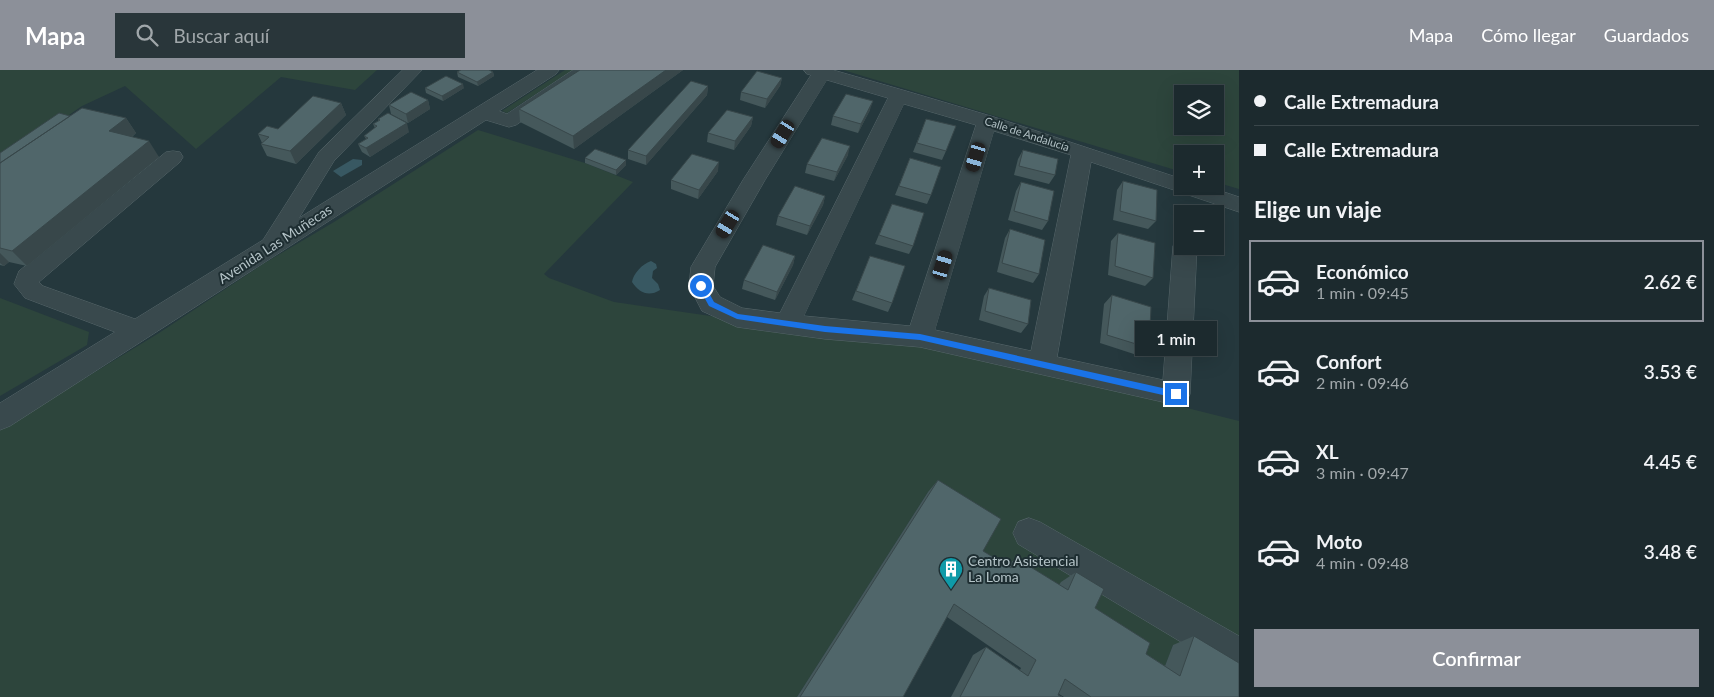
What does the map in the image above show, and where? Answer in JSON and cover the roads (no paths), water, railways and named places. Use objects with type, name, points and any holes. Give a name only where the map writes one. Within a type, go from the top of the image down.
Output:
[{"type":"street","points":[[271,246],[326,157],[413,70]]},
{"type":"street","name":"Avenida Las Muñecas","points":[[0,418],[550,70]]},
{"type":"street","points":[[483,112],[510,121],[585,70]]},
{"type":"street","points":[[817,71],[703,267],[701,286],[711,304],[737,317],[825,329],[920,337],[1176,394],[1184,255]]},
{"type":"street","name":"Calle de Andalucía","points":[[817,71],[987,121],[1082,152],[1188,197],[1239,205]]},
{"type":"street","points":[[787,324],[899,95]]},
{"type":"street","points":[[920,337],[987,121]]},
{"type":"street","points":[[1042,363],[1082,152]]},
{"type":"street","points":[[139,331],[34,292],[26,284],[28,277],[173,157]]},
{"type":"street","points":[[1029,533],[1239,656]]},
{"type":"water","points":[[353,159],[362,160],[362,165],[341,177],[333,171]]},
{"type":"water","points":[[651,261],[656,264],[657,268],[653,271],[652,278],[658,284],[660,290],[644,293],[632,282],[638,270],[644,264]]},
{"type":"place","name":"Centro Asistencial La Loma","points":[[951,590]]}]
